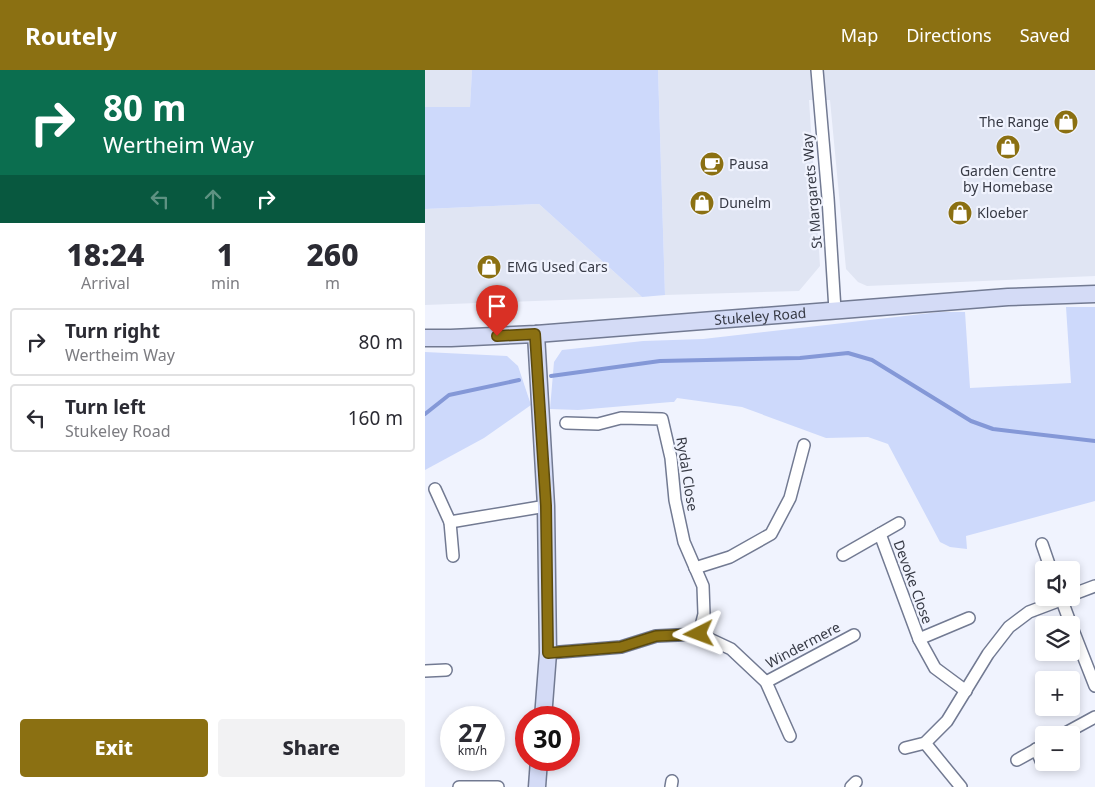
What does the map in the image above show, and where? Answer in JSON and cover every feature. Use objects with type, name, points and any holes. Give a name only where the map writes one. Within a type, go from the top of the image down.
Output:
[{"type":"main road","name":"Stukeley Road","points":[[425,338],[535,334],[1008,297],[1095,294]]},
{"type":"main road","points":[[535,334],[546,506],[548,653],[544,706]]},
{"type":"main road","points":[[537,787],[538,771]]},
{"type":"street","name":"St Margarets Way","points":[[817,70],[835,310]]},
{"type":"street","name":"Rydal Close","points":[[566,423],[598,424],[621,418],[662,419],[671,458],[675,500],[684,542],[703,586],[704,614],[699,634]]},
{"type":"street","points":[[695,568],[731,557],[771,534],[790,498],[804,445]]},
{"type":"street","points":[[435,489],[450,522],[453,556]]},
{"type":"street","points":[[450,522],[546,506]]},
{"type":"street","name":"Devoke Close","points":[[843,554],[899,523]]},
{"type":"street","name":"Devoke Close","points":[[880,534],[919,639],[935,668],[967,691]]},
{"type":"street","points":[[1042,544],[1048,561]]},
{"type":"street","points":[[1080,592],[1095,586]]},
{"type":"street","points":[[905,748],[925,743],[947,721],[988,654],[1009,627],[1029,612],[1043,606]]},
{"type":"street","name":"Devoke Close","points":[[919,639],[969,618]]},
{"type":"street","name":"Windermere","points":[[548,653],[621,647],[656,636],[699,634],[731,648],[766,682],[790,736]]},
{"type":"street","name":"Windermere","points":[[766,682],[853,636]]},
{"type":"street","points":[[1080,648],[1095,686]]},
{"type":"street","points":[[425,671],[446,670]]},
{"type":"street","points":[[1078,726],[1095,717]]},
{"type":"street","points":[[925,743],[961,787]]},
{"type":"street","points":[[1017,760],[1035,750]]},
{"type":"street","points":[[459,787],[498,787]]},
{"type":"shaded area","points":[[425,70],[472,70],[470,107],[425,107]]},
{"type":"shaded area","points":[[472,70],[658,70],[665,295],[642,297],[539,204],[425,209],[425,107],[470,107]]},
{"type":"shaded area","points":[[658,70],[1095,70],[1095,276],[867,286],[858,282],[846,269],[830,100],[809,100],[820,266],[799,291],[665,295]]},
{"type":"shaded area","points":[[539,204],[642,297],[425,305],[425,209]]},
{"type":"shaded area","points":[[1066,307],[1095,307],[1095,501],[966,536],[967,549],[950,547],[940,542],[888,444],[868,437],[826,438],[742,407],[677,398],[674,402],[578,410],[550,409],[554,362],[562,350],[643,341],[703,339],[940,312],[965,312],[970,388],[1071,383]]},
{"type":"shaded area","points":[[425,352],[507,356],[518,366],[531,405],[484,438],[425,470]]},
{"type":"waterway","points":[[551,376],[660,361],[800,358],[848,353],[872,360],[971,421],[993,429],[1095,441]]},
{"type":"waterway","points":[[425,414],[449,395],[519,380]]},
{"type":"place","name":"The Range","points":[[1066,122]]},
{"type":"place","name":"Garden Centre by Homebase","points":[[1008,147]]},
{"type":"place","name":"Pausa","points":[[712,164]]},
{"type":"place","name":"Dunelm","points":[[702,203]]},
{"type":"place","name":"Kloeber","points":[[960,213]]},
{"type":"place","name":"EMG Used Cars","points":[[489,267]]},
{"type":"route","points":[[497,336],[535,334],[541,400],[546,506],[548,653],[621,647],[656,636],[699,634]]}]
